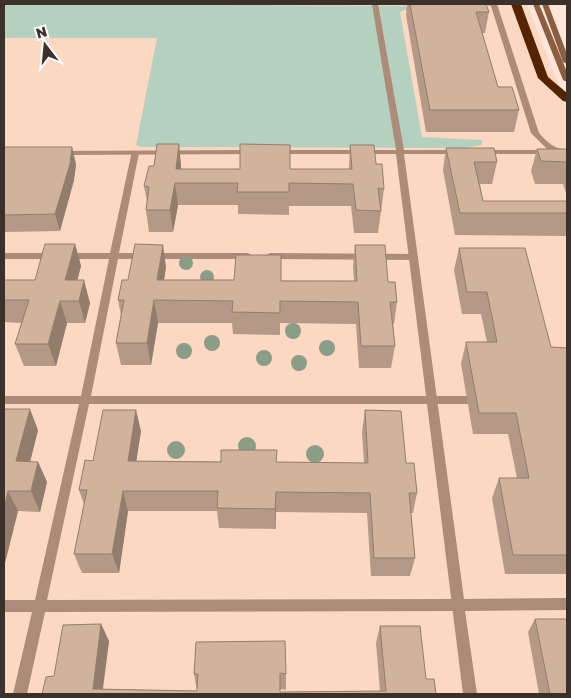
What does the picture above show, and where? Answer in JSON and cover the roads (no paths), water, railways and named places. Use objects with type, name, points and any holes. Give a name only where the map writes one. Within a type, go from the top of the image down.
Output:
[{"type":"highway","points":[[516,4],[543,78],[567,99]]},
{"type":"main road","points":[[536,4],[567,80]]},
{"type":"main road","points":[[545,4],[565,50],[567,62]]},
{"type":"street","points":[[375,4],[400,152],[470,694]]},
{"type":"street","points":[[486,4],[494,4],[535,133],[542,142],[555,152]]},
{"type":"street","points":[[51,153],[262,152]]},
{"type":"street","points":[[272,152],[467,152]]},
{"type":"street","points":[[476,152],[567,152]]},
{"type":"street","points":[[20,694],[85,400],[135,153]]},
{"type":"street","points":[[4,256],[413,257]]},
{"type":"street","points":[[4,400],[467,400]]},
{"type":"street","points":[[4,606],[567,604]]}]
